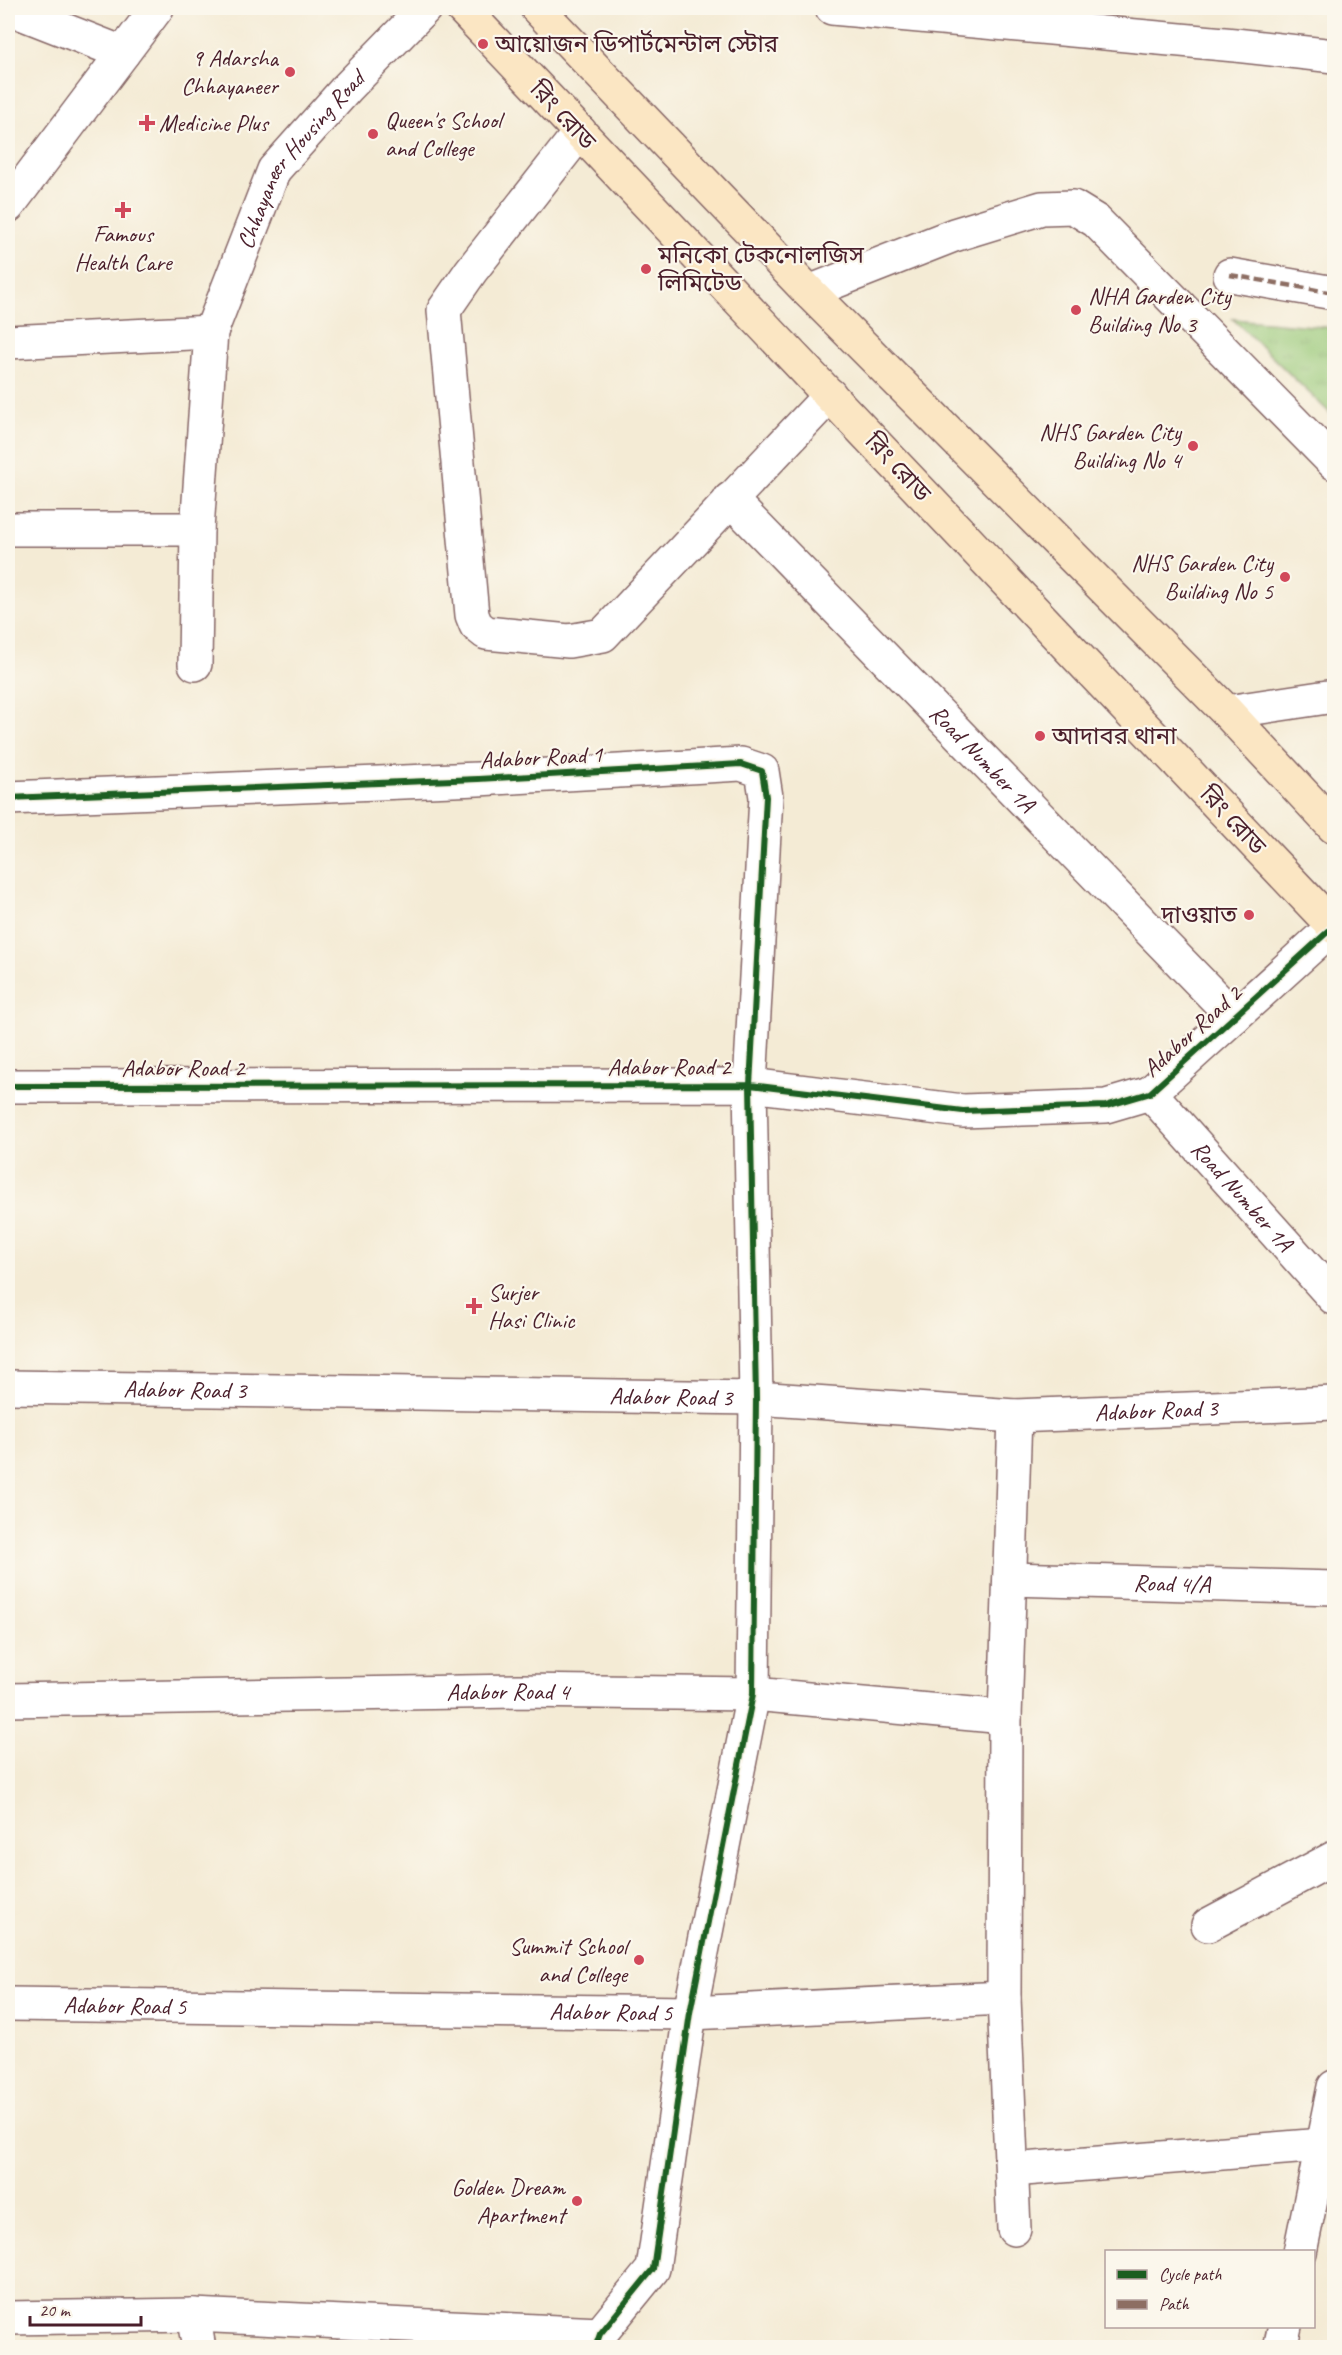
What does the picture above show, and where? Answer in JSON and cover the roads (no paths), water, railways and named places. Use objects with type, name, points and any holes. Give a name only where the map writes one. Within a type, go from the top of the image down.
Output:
[{"type":"main road","name":"রিং রোড","points":[[462,8],[1334,926]]},
{"type":"main road","points":[[537,8],[808,292],[1227,712],[1335,827]]},
{"type":"street","points":[[8,8],[123,53]]},
{"type":"street","points":[[8,206],[157,8]]},
{"type":"street","name":"Chhayaneer Housing Road","points":[[195,664],[197,529],[211,332],[274,170],[347,88],[424,8]]},
{"type":"street","points":[[832,8],[1335,56]]},
{"type":"street","points":[[580,132],[444,309],[472,615],[476,625],[486,633],[569,641],[603,635],[830,395]]},
{"type":"street","points":[[808,292],[954,235],[1042,208],[1073,207],[1096,221],[1335,463]]},
{"type":"street","points":[[1230,275],[1335,293]]},
{"type":"street","points":[[8,342],[211,332]]},
{"type":"street","name":"Road Number 1A","points":[[730,499],[1234,1017]]},
{"type":"street","points":[[8,529],[197,529]]},
{"type":"street","points":[[1227,712],[1335,696]]},
{"type":"street","name":"Adabor Road 1","points":[[8,798],[466,780],[741,764],[762,771],[766,797],[750,1085]]},
{"type":"street","name":"Adabor Road 2","points":[[8,1086],[750,1085],[963,1111],[1106,1106],[1150,1093],[1334,926]]},
{"type":"street","points":[[8,2318],[193,2316],[598,2341],[653,2269],[690,2013],[753,1694],[756,1398],[750,1085]]},
{"type":"street","name":"Road Number 1A","points":[[1150,1093],[1335,1298]]},
{"type":"street","name":"Adabor Road 3","points":[[8,1388],[756,1398],[1015,1416],[1335,1403]]},
{"type":"street","points":[[1014,2229],[1004,1998],[1005,1717],[1015,1416]]},
{"type":"street","name":"Road 4/A","points":[[1010,1579],[1335,1588]]},
{"type":"street","name":"Adabor Road 4","points":[[8,1700],[519,1691],[753,1694],[1005,1717]]},
{"type":"street","points":[[1208,1925],[1335,1858]]},
{"type":"street","name":"Adabor Road 5","points":[[8,2004],[690,2013],[1004,1998]]},
{"type":"street","points":[[1300,2250],[1335,2087]]},
{"type":"street","points":[[1012,2170],[1322,2145]]},
{"type":"street","points":[[193,2316],[199,2348]]},
{"type":"street","points":[[1280,2348],[1285,2328]]},
{"type":"place","name":"আয়োজন ডিপার্টমেন্টাল স্টোর","points":[[483,44]]},
{"type":"place","name":"9 Adarsha Chhayaneer","points":[[290,72]]},
{"type":"place","name":"Medicine Plus","points":[[147,123]]},
{"type":"place","name":"Queen's School and College","points":[[373,134]]},
{"type":"place","name":"Famous Health Care","points":[[123,210]]},
{"type":"place","name":"মনিকো টেকনোলজিস লিমিটেড","points":[[646,269]]},
{"type":"place","name":"NHA Garden City Building No 3","points":[[1076,310]]},
{"type":"place","name":"NHS Garden City Building No 4","points":[[1193,446]]},
{"type":"place","name":"NHS Garden City Building No 5","points":[[1285,577]]},
{"type":"place","name":"আদাবর থানা","points":[[1040,736]]},
{"type":"place","name":"দাওয়াত","points":[[1249,915]]},
{"type":"place","name":"Surjer Hasi Clinic","points":[[474,1306]]},
{"type":"place","name":"Summit School and College","points":[[639,1960]]},
{"type":"place","name":"Golden Dream Apartment","points":[[577,2201]]}]
